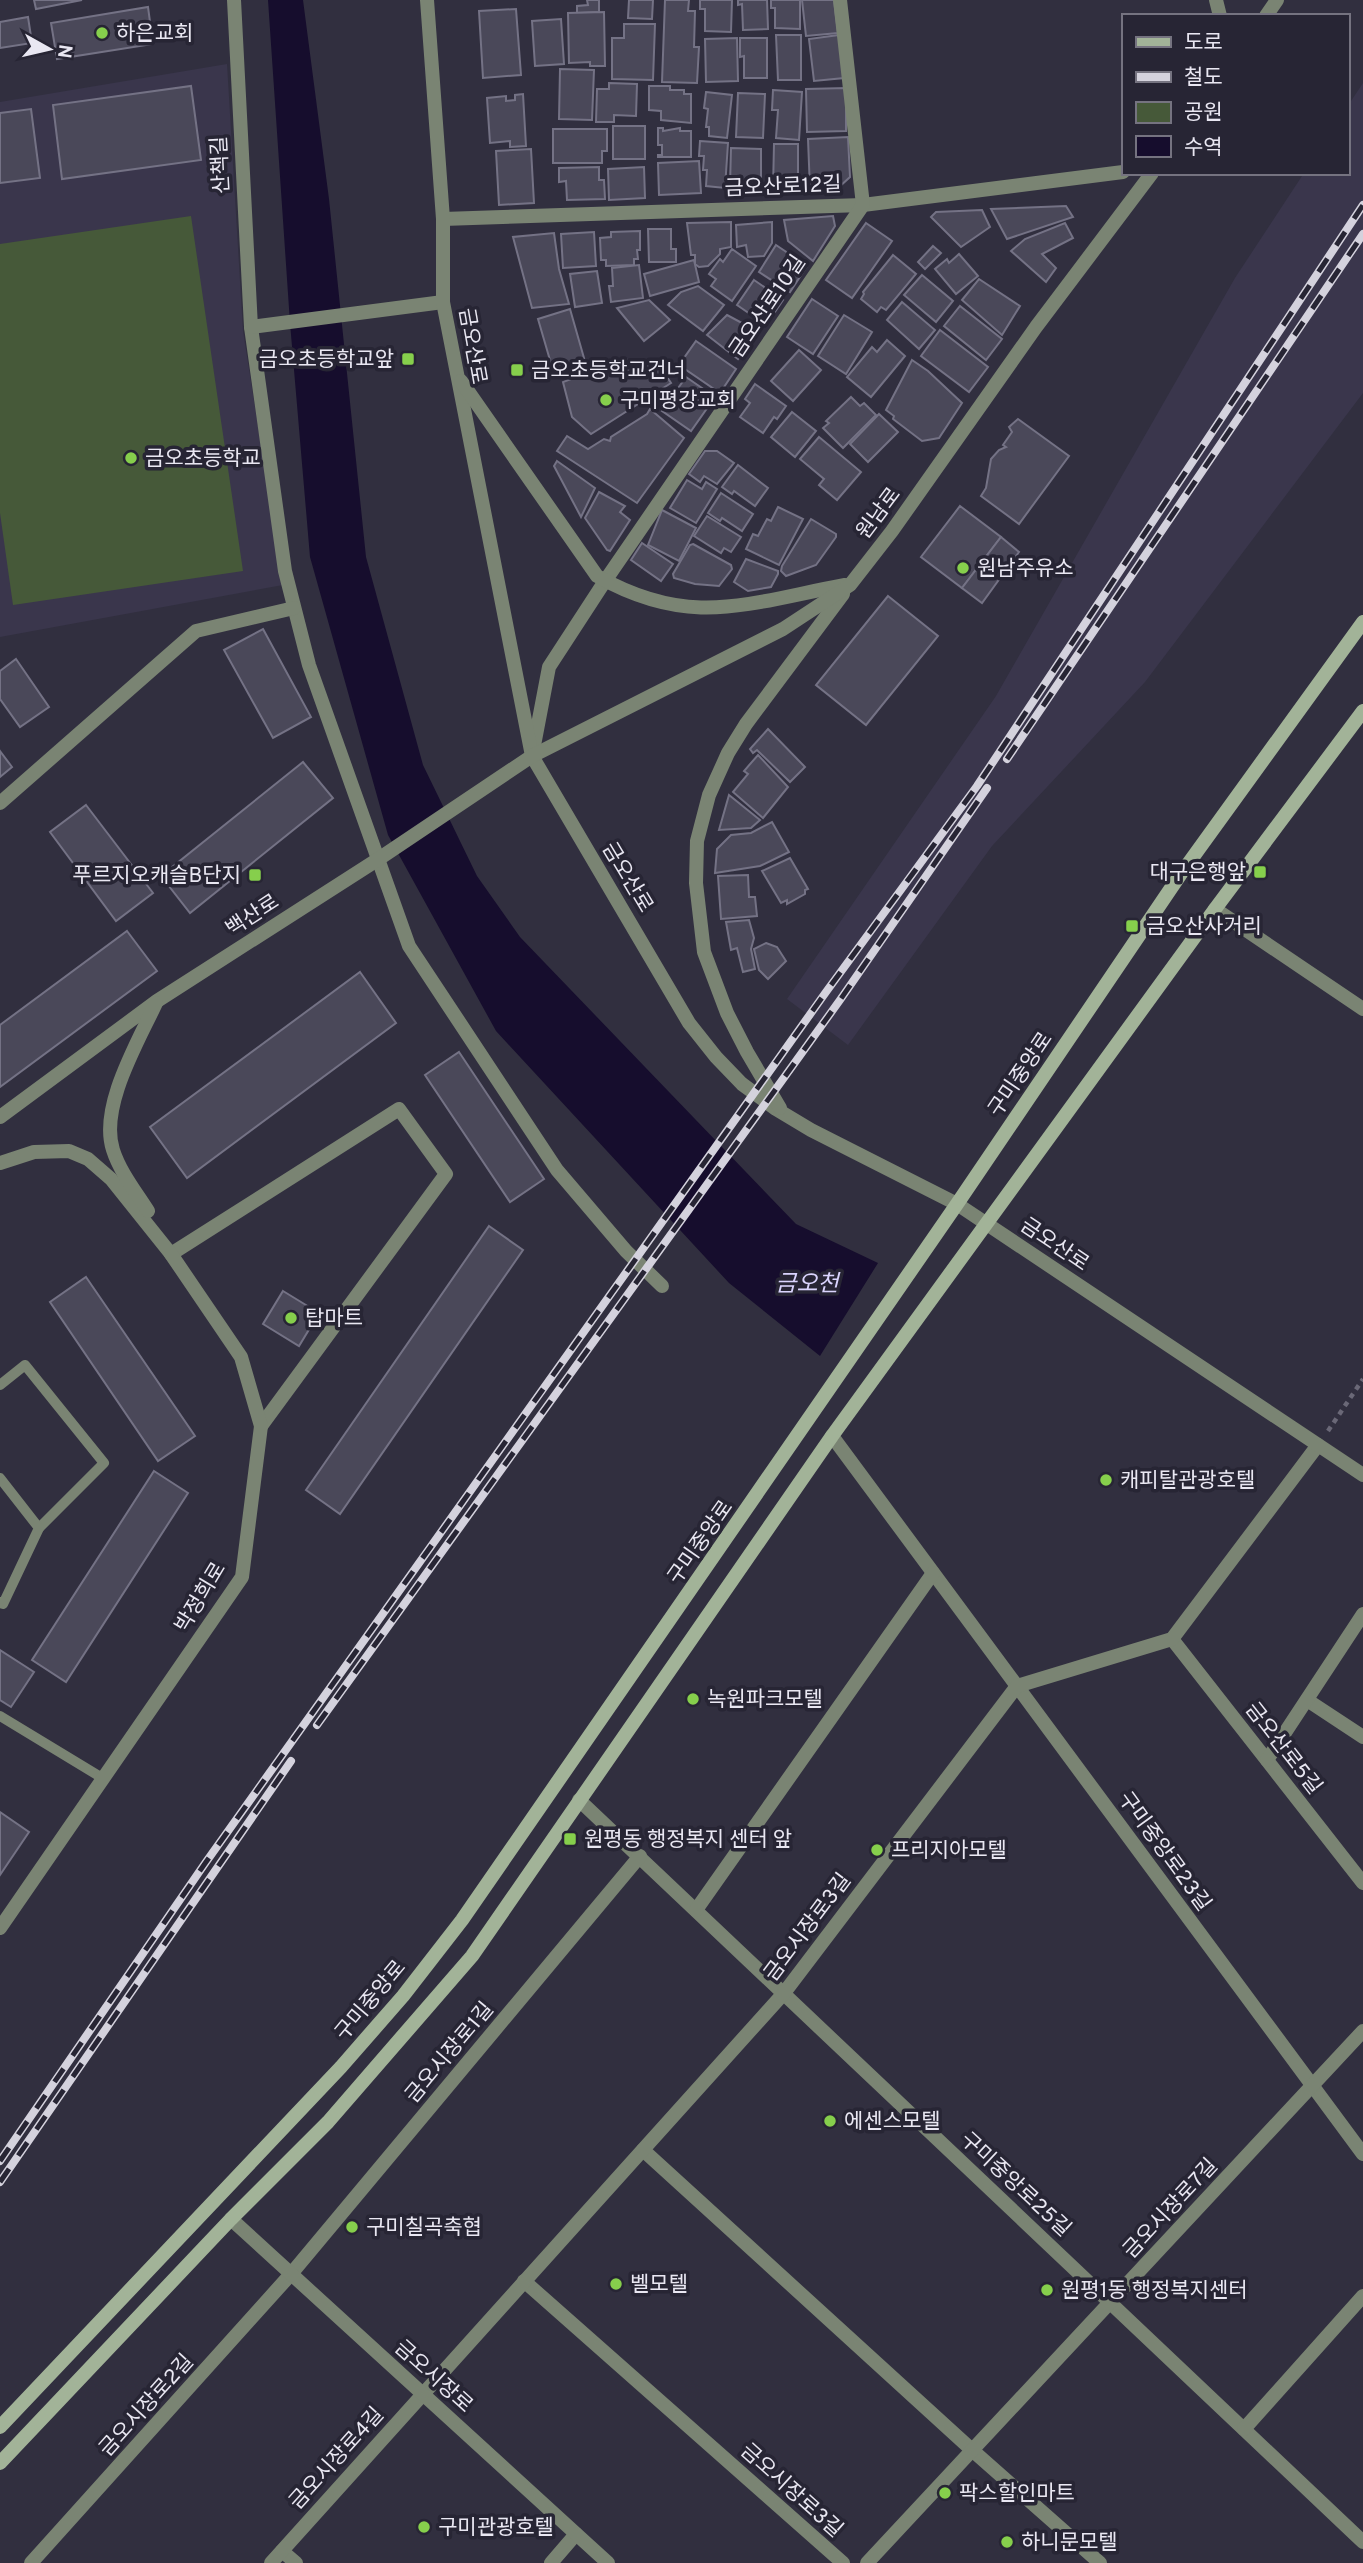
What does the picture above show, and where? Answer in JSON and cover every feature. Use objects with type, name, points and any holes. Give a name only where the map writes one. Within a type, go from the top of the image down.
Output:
[{"type":"main road","name":"구미중앙로","points":[[0,2427],[341,2067],[403,1996],[478,1898],[957,1204],[1180,875],[1363,622]]},
{"type":"main road","points":[[0,2463],[231,2219],[328,2122],[472,1956],[832,1436],[1215,909],[1363,711]]},
{"type":"street","name":"산책길","points":[[234,0],[251,327],[285,571],[309,665],[410,946],[550,1159],[626,1251],[662,1286]]},
{"type":"street","name":"금오산로","points":[[427,0],[443,219],[443,302],[532,756],[690,1023],[716,1057],[742,1084],[783,1113],[957,1204],[1363,1475]]},
{"type":"street","points":[[840,0],[863,205]]},
{"type":"street","name":"금오산로12길","points":[[443,219],[863,205],[1122,172]]},
{"type":"street","name":"원남로","points":[[532,756],[783,629],[850,584],[892,531],[1036,327],[1150,175]]},
{"type":"street","name":"금오산로10길","points":[[532,756],[549,667],[863,205]]},
{"type":"street","points":[[251,327],[443,302]]},
{"type":"street","points":[[456,375],[597,576],[625,592],[681,608],[708,609],[740,606],[850,584]]},
{"type":"street","points":[[783,1113],[737,1033],[704,952],[696,883],[697,841],[709,795],[728,753],[850,584]]},
{"type":"street","points":[[0,803],[196,631],[294,608]]},
{"type":"street","name":"백산로","points":[[0,1118],[157,1001],[377,860],[532,756]]},
{"type":"street","points":[[1215,909],[1363,1009]]},
{"type":"street","points":[[157,1001],[114,1097],[109,1136],[122,1170],[171,1254]]},
{"type":"street","points":[[171,1254],[399,1109],[446,1174],[261,1426]]},
{"type":"street","points":[[0,1163],[34,1152],[53,1150],[69,1151],[88,1159],[111,1179],[171,1254]]},
{"type":"street","name":"박정희로","points":[[0,1928],[242,1577],[261,1426],[241,1357],[171,1254]]},
{"type":"street","name":"구미중앙로23길","points":[[832,1436],[1363,2154]]},
{"type":"street","points":[[1017,1686],[1172,1639],[1318,1444]]},
{"type":"street","points":[[696,1910],[933,1573]]},
{"type":"street","points":[[1267,1760],[1363,1615]]},
{"type":"street","name":"금오산로5길","points":[[1172,1639],[1363,1883]]},
{"type":"street","name":"금오시장로3길","points":[[422,2394],[784,1993],[1017,1686]]},
{"type":"street","points":[[1307,1700],[1363,1737]]},
{"type":"street","name":"구미중앙로25길","points":[[579,1800],[1363,2542]]},
{"type":"street","name":"금오시장로1길","points":[[291,2274],[640,1856]]},
{"type":"street","points":[[1313,2086],[1363,2031]]},
{"type":"street","name":"금오시장로7길","points":[[867,2563],[1313,2086]]},
{"type":"street","points":[[643,2150],[1100,2563]]},
{"type":"street","name":"금오시장로","points":[[231,2219],[608,2563]]},
{"type":"street","name":"금오시장로2길","points":[[31,2563],[291,2274]]},
{"type":"street","name":"금오시장로3길","points":[[524,2281],[844,2563]]},
{"type":"street","points":[[1244,2429],[1363,2296]]},
{"type":"street","name":"금오시장로4길","points":[[271,2563],[422,2394]]},
{"type":"street","points":[[551,2563],[576,2534]]},
{"type":"street","points":[[282,2551],[296,2563]]},
{"type":"lane","points":[[0,1385],[25,1365],[104,1463],[40,1528],[3,1604],[0,1602]]},
{"type":"lane","points":[[0,1478],[40,1528]]},
{"type":"lane","points":[[0,1716],[104,1779]]},
{"type":"path","points":[[1318,1444],[1363,1380]]},
{"type":"shaded area","name":"금오초등학교","points":[[227,64],[243,331],[283,585],[0,637],[0,102]]},
{"type":"shaded area","points":[[1363,83],[1363,393],[1145,682],[992,846],[848,1045],[787,999],[996,696],[1235,278],[1303,175],[1349,175],[1349,104]]},
{"type":"green space","points":[[191,216],[243,571],[13,605],[0,513],[0,244]]},
{"type":"water","name":"금오천","points":[[268,0],[303,0],[329,199],[366,557],[423,765],[477,876],[520,937],[796,1224],[878,1263],[820,1356],[729,1283],[496,1031],[388,835],[310,557],[290,323]]},
{"type":"building","points":[[34,0],[82,0],[36,9]]},
{"type":"building","points":[[587,0],[599,0],[599,12],[577,13],[577,6],[588,5]]},
{"type":"building","points":[[629,0],[653,0],[652,19],[628,18]]},
{"type":"building","points":[[665,0],[689,0],[688,11],[695,11],[694,47],[699,47],[697,83],[662,82]]},
{"type":"building","points":[[700,0],[732,0],[731,32],[705,31],[705,9],[700,9]]},
{"type":"building","points":[[738,0],[767,0],[768,29],[743,30],[742,4],[738,5]]},
{"type":"building","points":[[771,0],[800,0],[800,29],[775,28],[775,8],[771,8]]},
{"type":"building","points":[[802,0],[834,0],[838,33],[806,36]]},
{"type":"building","name":"하은교회","points":[[148,7],[153,44],[57,59],[51,23]]},
{"type":"building","points":[[516,9],[521,75],[483,78],[479,11]]},
{"type":"building","points":[[604,12],[605,66],[590,66],[590,62],[569,63],[568,13]]},
{"type":"building","points":[[28,17],[32,43],[0,48],[0,22]]},
{"type":"building","points":[[561,19],[564,64],[535,66],[532,21]]},
{"type":"building","points":[[624,24],[655,24],[653,80],[612,79],[612,38],[624,38]]},
{"type":"building","points":[[776,35],[801,35],[801,80],[778,80]]},
{"type":"building","points":[[839,35],[844,78],[814,81],[809,39]]},
{"type":"building","points":[[737,38],[738,81],[706,82],[705,39]]},
{"type":"building","points":[[740,38],[767,38],[767,78],[744,78],[744,56],[740,57]]},
{"type":"building","points":[[560,69],[594,70],[592,120],[559,119]]},
{"type":"building","points":[[609,83],[637,84],[636,116],[614,115],[614,122],[596,122],[597,89],[609,89]]},
{"type":"building","points":[[191,86],[201,160],[62,179],[53,105]]},
{"type":"building","points":[[649,86],[670,86],[670,90],[684,90],[684,94],[691,94],[691,123],[661,120],[661,111],[649,110]]},
{"type":"building","points":[[846,88],[846,131],[807,132],[806,89]]},
{"type":"building","points":[[773,90],[802,92],[799,140],[776,138],[778,110],[772,110]]},
{"type":"building","points":[[706,92],[732,95],[727,138],[709,136],[709,127],[706,127],[708,109],[704,108]]},
{"type":"building","points":[[738,93],[765,94],[763,138],[736,137]]},
{"type":"building","points":[[523,94],[526,146],[510,147],[510,141],[490,143],[487,98],[506,96],[506,101],[515,100],[515,95]]},
{"type":"building","points":[[31,109],[40,178],[0,183],[0,113]]},
{"type":"building","points":[[613,126],[645,126],[645,159],[613,159]]},
{"type":"building","points":[[658,128],[663,128],[663,131],[680,128],[680,131],[691,131],[691,157],[658,157],[662,155],[662,145],[658,145]]},
{"type":"building","points":[[553,129],[607,129],[607,151],[602,151],[602,163],[553,163]]},
{"type":"building","points":[[848,137],[850,177],[838,188],[810,190],[808,139]]},
{"type":"building","points":[[700,141],[728,143],[725,188],[706,186],[707,170],[703,170],[704,156],[699,156]]},
{"type":"building","points":[[774,144],[798,144],[798,189],[773,189]]},
{"type":"building","points":[[731,148],[761,149],[761,186],[730,185]]},
{"type":"building","points":[[531,149],[534,203],[499,205],[496,151]]},
{"type":"building","points":[[699,161],[701,193],[659,195],[658,163]]},
{"type":"building","points":[[599,167],[599,180],[604,180],[605,199],[567,200],[566,181],[559,182],[559,168]]},
{"type":"building","points":[[644,167],[645,198],[609,200],[608,169]]},
{"type":"building","points":[[1066,206],[1073,217],[1007,239],[991,209]]},
{"type":"building","points":[[982,210],[990,227],[961,247],[931,217],[936,212]]},
{"type":"building","points":[[833,216],[835,226],[813,261],[788,241],[784,220]]},
{"type":"building","points":[[731,222],[731,247],[720,249],[720,254],[708,266],[699,267],[695,264],[695,255],[691,255],[687,223]]},
{"type":"building","points":[[772,222],[772,243],[764,256],[748,257],[746,245],[737,247],[736,225]]},
{"type":"building","points":[[866,223],[892,241],[852,298],[826,280]]},
{"type":"building","points":[[1065,223],[1073,238],[1042,254],[1056,268],[1046,282],[1011,251],[1025,239]]},
{"type":"building","points":[[648,229],[671,229],[671,249],[676,249],[676,262],[649,262]]},
{"type":"building","points":[[640,231],[640,250],[637,250],[638,259],[634,259],[634,265],[606,266],[606,260],[601,260],[600,238],[611,237],[611,232]]},
{"type":"building","points":[[594,232],[596,266],[563,268],[561,234]]},
{"type":"building","points":[[554,233],[559,269],[569,304],[532,308],[513,237]]},
{"type":"building","points":[[776,245],[807,266],[790,292],[759,272]]},
{"type":"building","points":[[933,246],[941,253],[925,269],[918,262]]},
{"type":"building","points":[[732,249],[756,266],[732,301],[711,286],[716,279],[709,274],[720,259],[723,262]]},
{"type":"building","points":[[959,254],[978,276],[956,294],[935,269],[947,259],[949,263]]},
{"type":"building","points":[[893,255],[916,274],[886,310],[881,307],[877,312],[861,299],[863,292]]},
{"type":"building","points":[[694,260],[699,282],[650,296],[644,274]]},
{"type":"building","points":[[639,265],[643,298],[611,302],[609,286],[613,286],[612,268]]},
{"type":"building","points":[[597,271],[602,303],[575,307],[570,274]]},
{"type":"building","points":[[922,275],[953,301],[936,322],[904,295]]},
{"type":"building","points":[[979,279],[1020,306],[1002,335],[962,300]]},
{"type":"building","points":[[754,280],[783,300],[766,325],[737,305]]},
{"type":"building","points":[[698,286],[724,305],[703,331],[668,305],[681,292]]},
{"type":"building","points":[[812,299],[838,316],[813,354],[787,337]]},
{"type":"building","points":[[649,300],[670,320],[644,341],[617,308]]},
{"type":"building","points":[[902,302],[935,330],[919,349],[887,320]]},
{"type":"building","points":[[960,306],[1002,339],[986,360],[944,326]]},
{"type":"building","points":[[570,309],[584,358],[552,367],[538,319]]},
{"type":"building","points":[[727,315],[759,332],[738,359],[707,335]]},
{"type":"building","points":[[844,315],[872,332],[846,374],[818,356]]},
{"type":"building","points":[[940,330],[988,367],[969,392],[921,356]]},
{"type":"building","points":[[887,340],[905,356],[871,397],[847,377],[872,347],[877,352]]},
{"type":"building","points":[[696,341],[736,369],[720,393],[679,365]]},
{"type":"building","points":[[799,350],[821,370],[793,401],[771,381]]},
{"type":"building","name":"구미평강교회","points":[[624,359],[661,368],[671,383],[591,434],[572,417],[563,382]]},
{"type":"building","points":[[912,360],[962,403],[939,438],[922,441],[893,419],[894,416],[886,410]]},
{"type":"building","points":[[686,377],[715,397],[691,431],[662,411]]},
{"type":"building","points":[[755,384],[786,406],[763,433],[740,417],[750,403],[745,399]]},
{"type":"building","points":[[851,397],[860,406],[864,403],[876,415],[843,448],[823,428],[829,423],[826,421]]},
{"type":"building","points":[[650,409],[684,438],[637,503],[557,451],[567,436],[588,449],[604,439],[610,441],[611,437],[647,414]]},
{"type":"building","points":[[792,412],[816,431],[795,457],[771,437]]},
{"type":"building","points":[[879,414],[898,432],[868,462],[850,444]]},
{"type":"building","points":[[1018,419],[1069,456],[1019,524],[981,496],[986,488],[991,459],[1006,447],[1003,445],[1012,432],[1009,427]]},
{"type":"building","points":[[819,437],[861,472],[837,500],[819,485],[824,479],[800,459]]},
{"type":"building","points":[[705,451],[717,451],[734,463],[717,484],[704,476],[700,482],[689,474]]},
{"type":"building","points":[[557,461],[595,488],[581,517],[554,466]]},
{"type":"building","points":[[738,465],[768,488],[755,506],[734,491],[732,494],[722,487]]},
{"type":"building","points":[[687,480],[702,489],[706,482],[717,489],[696,523],[670,508]]},
{"type":"building","points":[[599,492],[625,506],[620,512],[630,520],[610,551],[585,518]]},
{"type":"building","points":[[721,493],[753,514],[742,531],[722,518],[720,521],[708,513]]},
{"type":"building","points":[[960,506],[1001,537],[962,588],[921,557]]},
{"type":"building","points":[[778,507],[803,519],[779,565],[746,549],[753,534],[758,536],[767,519],[771,521]]},
{"type":"building","points":[[662,510],[696,528],[679,561],[648,545]]},
{"type":"building","points":[[707,516],[741,537],[731,552],[724,548],[721,553],[694,536]]},
{"type":"building","points":[[811,519],[836,534],[836,537],[816,565],[786,576],[781,571],[782,566]]},
{"type":"building","points":[[1001,537],[1019,552],[982,603],[962,588]]},
{"type":"building","points":[[642,543],[673,564],[661,581],[631,560]]},
{"type":"building","points":[[693,544],[731,565],[732,569],[719,586],[695,584],[674,578],[673,574]]},
{"type":"building","points":[[746,559],[778,571],[771,587],[748,591],[734,582]]},
{"type":"building","points":[[888,596],[938,636],[866,725],[816,685]]},
{"type":"building","points":[[263,629],[311,717],[273,738],[224,650]]},
{"type":"building","points":[[16,659],[49,707],[20,727],[0,699],[0,671]]},
{"type":"building","points":[[768,729],[805,767],[790,782],[757,750],[753,753],[750,749]]},
{"type":"building","points":[[0,751],[12,767],[0,777]]},
{"type":"building","points":[[758,755],[788,787],[763,818],[733,792],[748,774],[744,771]]},
{"type":"building","points":[[303,762],[333,798],[190,913],[161,876]]},
{"type":"building","points":[[729,795],[760,820],[751,828],[719,830]]},
{"type":"building","points":[[86,805],[153,893],[116,921],[50,832]]},
{"type":"building","points":[[772,822],[789,852],[760,866],[715,873],[717,849],[731,835],[751,833]]},
{"type":"building","points":[[790,858],[808,889],[805,894],[787,904],[787,900],[781,903],[762,871]]},
{"type":"building","points":[[748,875],[749,897],[755,897],[757,916],[721,919],[718,876]]},
{"type":"building","points":[[749,920],[754,938],[751,949],[755,969],[743,972],[737,948],[731,950],[726,922]]},
{"type":"building","points":[[127,931],[157,971],[0,1087],[0,1025]]},
{"type":"building","points":[[766,943],[777,947],[786,961],[768,979],[759,970],[754,949]]},
{"type":"building","points":[[360,972],[396,1023],[187,1178],[150,1127]]},
{"type":"building","points":[[459,1052],[544,1179],[510,1202],[425,1075]]},
{"type":"building","points":[[489,1226],[523,1250],[340,1514],[306,1490]]},
{"type":"building","points":[[86,1277],[195,1436],[158,1461],[50,1302]]},
{"type":"building","name":"탑마트","points":[[283,1291],[319,1313],[299,1346],[263,1324]]},
{"type":"building","points":[[154,1471],[188,1493],[66,1682],[32,1660]]},
{"type":"building","points":[[0,1650],[34,1672],[11,1707],[0,1700]]},
{"type":"building","points":[[0,1812],[29,1832],[0,1875]]},
{"type":"railway","points":[[0,2161],[206,1862],[826,992],[977,786],[1363,205]]},
{"type":"railway","points":[[1007,759],[1363,234]]},
{"type":"railway","points":[[317,1725],[840,1000],[987,788]]},
{"type":"railway","points":[[0,2182],[291,1761]]},
{"type":"place","name":"하은교회","points":[[102,33]]},
{"type":"place","name":"금오초등학교앞","points":[[408,359]]},
{"type":"place","name":"금오초등학교건너","points":[[517,370]]},
{"type":"place","name":"구미평강교회","points":[[606,400]]},
{"type":"place","name":"금오초등학교","points":[[131,458]]},
{"type":"place","name":"원남주유소","points":[[963,568]]},
{"type":"place","name":"대구은행앞","points":[[1260,872]]},
{"type":"place","name":"푸르지오캐슬B단지","points":[[255,875]]},
{"type":"place","name":"금오산사거리","points":[[1132,926]]},
{"type":"place","name":"탑마트","points":[[291,1318]]},
{"type":"place","name":"캐피탈관광호텔","points":[[1106,1480]]},
{"type":"place","name":"녹원파크모텔","points":[[693,1699]]},
{"type":"place","name":"원평동 행정복지 센터 앞","points":[[570,1839]]},
{"type":"place","name":"프리지아모텔","points":[[877,1850]]},
{"type":"place","name":"에센스모텔","points":[[830,2121]]},
{"type":"place","name":"구미칠곡축협","points":[[352,2227]]},
{"type":"place","name":"벨모텔","points":[[616,2284]]},
{"type":"place","name":"원평1동 행정복지센터","points":[[1047,2290]]},
{"type":"place","name":"팍스할인마트","points":[[945,2493]]},
{"type":"place","name":"구미관광호텔","points":[[424,2527]]},
{"type":"place","name":"하니문모텔","points":[[1007,2542]]}]
